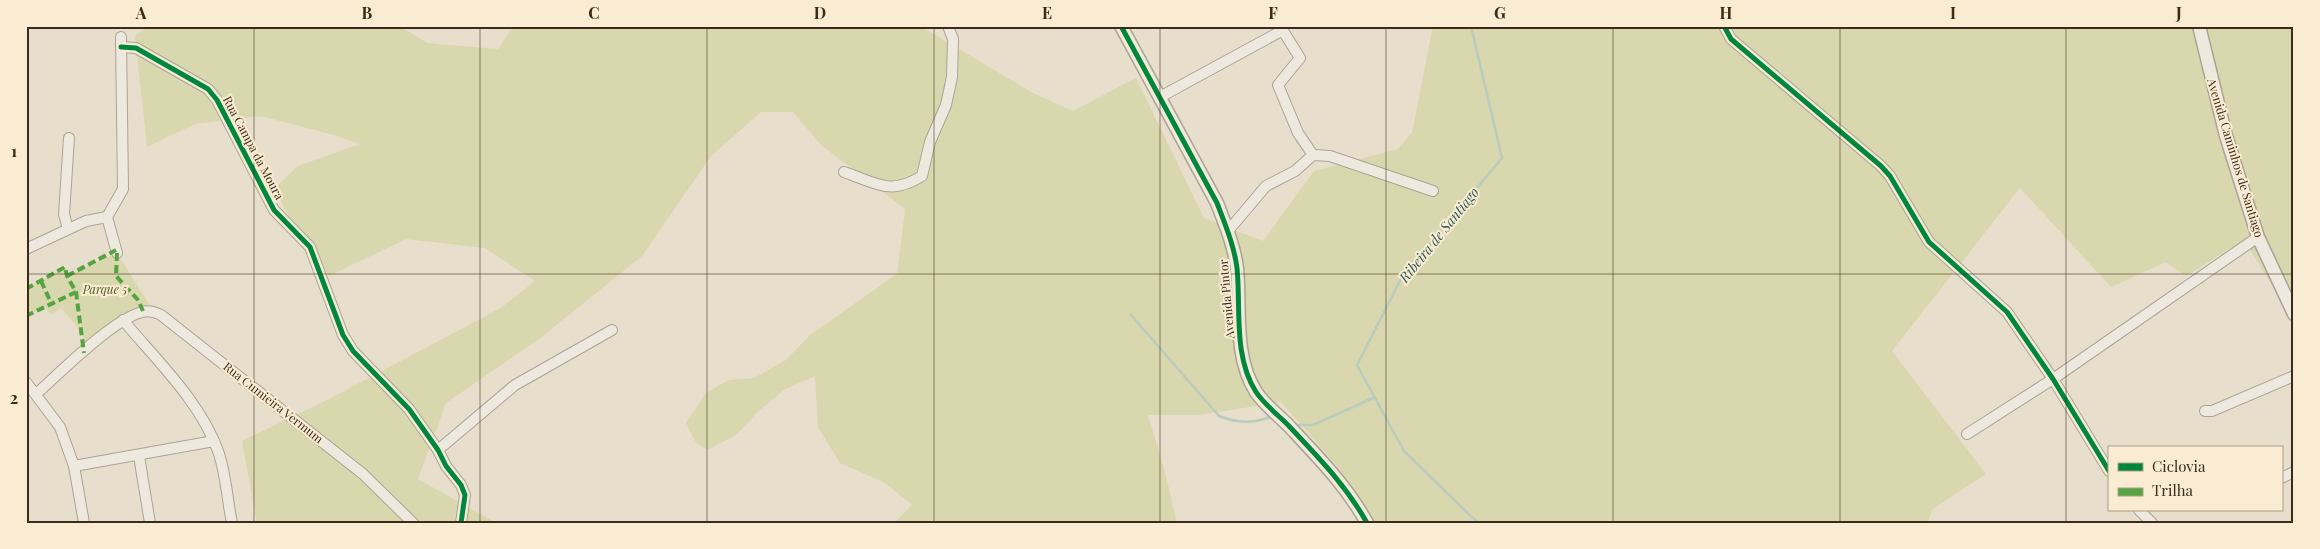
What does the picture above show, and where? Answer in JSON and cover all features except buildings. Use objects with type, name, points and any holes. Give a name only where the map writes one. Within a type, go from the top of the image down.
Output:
[{"type":"street","points":[[844,172],[889,188],[907,185],[922,176],[930,142],[946,105],[952,77],[953,39],[948,26]]},
{"type":"street","name":"Avenida Pintor","points":[[1121,26],[1217,203],[1228,231],[1237,270],[1238,317],[1242,355],[1256,391],[1338,479],[1353,499],[1366,523]]},
{"type":"street","points":[[1724,26],[1731,39],[1881,166],[1890,176],[1929,242],[2007,312],[2053,379],[2108,469]]},
{"type":"street","name":"Avenida Caminhos de Santiago","points":[[2199,26],[2226,136],[2258,237],[2294,314]]},
{"type":"street","points":[[1160,97],[1281,28],[1300,58],[1278,85],[1298,133],[1312,155]]},
{"type":"street","name":"Rua Campa da Moura","points":[[107,217],[123,189],[121,42],[136,48],[208,89],[217,100],[274,210],[310,247],[344,335],[353,351],[409,409],[438,450],[446,466],[461,485],[465,496],[461,523]]},
{"type":"street","points":[[68,229],[64,214],[69,138]]},
{"type":"street","points":[[1228,231],[1266,186],[1295,171],[1312,155],[1330,156],[1434,191]]},
{"type":"street","points":[[26,249],[86,221],[107,217],[117,253]]},
{"type":"street","points":[[1967,434],[2053,379],[2258,237]]},
{"type":"street","name":"Rua Cumieira Vermum","points":[[36,394],[110,329],[123,320],[143,311],[160,315],[364,474],[413,523]]},
{"type":"street","points":[[123,320],[194,405],[214,441],[232,523]]},
{"type":"street","points":[[438,450],[515,385],[612,330]]},
{"type":"street","points":[[2205,411],[2212,412],[2294,376]]},
{"type":"street","points":[[26,382],[60,427],[74,466],[84,523]]},
{"type":"street","points":[[74,466],[139,456],[214,441]]},
{"type":"street","points":[[139,456],[150,523]]},
{"type":"street","points":[[2282,478],[2294,472]]},
{"type":"street","points":[[2141,512],[2152,523]]},
{"type":"green space","points":[[148,26],[400,26],[427,43],[498,49],[513,26],[920,26],[1033,93],[1073,111],[1136,78],[1204,218],[1263,241],[1314,171],[1398,149],[1412,133],[1433,26],[2294,26],[2294,307],[2278,295],[2244,240],[2186,276],[2166,262],[2111,287],[2020,188],[1892,351],[1986,474],[1933,509],[1927,523],[1375,523],[1339,468],[1281,402],[1199,415],[1148,415],[1165,472],[1177,523],[894,523],[912,505],[885,483],[840,463],[818,427],[815,376],[785,389],[759,411],[737,434],[708,450],[696,443],[686,423],[706,393],[729,380],[754,378],[786,360],[810,335],[897,274],[905,209],[821,145],[793,112],[761,112],[711,156],[642,256],[539,339],[446,403],[418,479],[491,520],[491,523],[257,523],[242,441],[329,399],[501,308],[535,281],[485,248],[406,239],[329,276],[285,210],[275,188],[298,166],[360,144],[334,135],[261,116],[195,124],[147,147],[135,36]]},
{"type":"green space","name":"Parque 5","points":[[117,253],[149,304],[121,315],[84,342],[76,292],[74,293],[81,331],[61,308],[51,315],[45,307],[29,314],[26,309],[26,289],[40,281],[52,304],[41,281],[65,267],[69,275]]},
{"type":"waterway","name":"Ribeira de Santiago","points":[[1471,26],[1502,158],[1401,279],[1357,365],[1404,451],[1478,523]]},
{"type":"waterway","points":[[1131,315],[1219,416],[1244,422],[1270,417]]},
{"type":"waterway","points":[[1295,425],[1313,425],[1375,397]]},
{"type":"marked path","points":[[67,276],[116,250]]},
{"type":"marked path","points":[[117,253],[116,276],[138,300],[143,311]]},
{"type":"marked path","points":[[26,289],[65,267],[67,276],[76,292],[84,353]]},
{"type":"marked path","points":[[41,281],[52,305]]},
{"type":"marked path","points":[[26,316],[76,292]]},
{"type":"cycle path","points":[[1121,26],[1217,203],[1226,227],[1234,251],[1237,268],[1239,332],[1244,363],[1249,378],[1263,401],[1288,425],[1340,483],[1367,523]]},
{"type":"cycle path","points":[[1724,26],[1731,39],[1881,166],[1890,176],[1929,242],[2007,312],[2053,379],[2108,469]]},
{"type":"cycle path","points":[[121,47],[136,48],[208,89],[217,100],[274,210],[310,247],[343,335],[353,351],[409,409],[438,450],[446,466],[461,485],[465,495],[461,523]]}]
